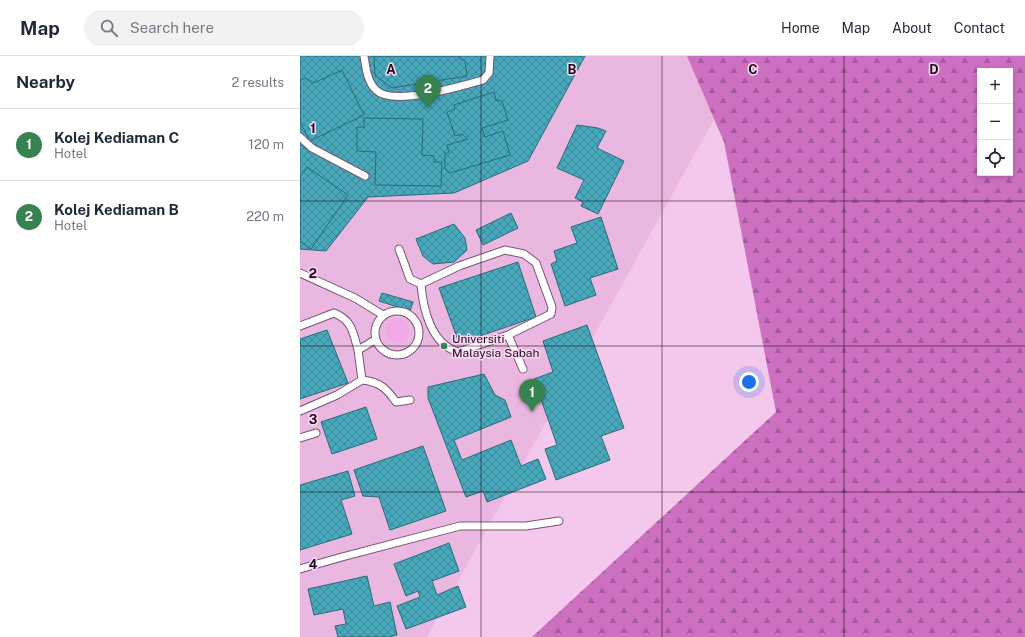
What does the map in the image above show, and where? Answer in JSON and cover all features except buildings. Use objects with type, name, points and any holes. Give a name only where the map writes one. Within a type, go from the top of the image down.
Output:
[{"type":"lane","points":[[364,56],[368,77],[376,90],[385,96],[428,94],[484,80],[489,73],[490,56]]},
{"type":"lane","points":[[300,137],[312,148],[365,176]]},
{"type":"lane","points":[[399,249],[410,279],[421,284],[459,266],[505,250],[524,254],[536,263],[552,307],[551,314],[508,335],[458,352],[442,344],[428,319],[422,298],[421,284]]},
{"type":"lane","points":[[300,273],[355,298],[383,315]]},
{"type":"lane","points":[[393,310],[405,312],[410,314],[417,323],[419,338],[416,344],[405,354],[398,355],[384,351],[375,340],[376,324],[383,315],[393,310]]},
{"type":"lane","points":[[300,326],[334,313],[344,317],[352,329],[358,350],[362,380]]},
{"type":"lane","points":[[417,323],[428,319]]},
{"type":"lane","points":[[508,335],[523,369]]},
{"type":"lane","points":[[358,350],[375,340]]},
{"type":"lane","points":[[300,411],[337,395],[362,380],[375,381],[388,390],[396,402],[410,400]]},
{"type":"lane","points":[[300,438],[316,433]]},
{"type":"lane","points":[[300,569],[342,556],[460,526],[519,526],[559,521]]},
{"type":"shaded area","name":"Universiti Malaysia Sabah","points":[[300,56],[749,56],[427,637],[300,637]]},
{"type":"shaded area","points":[[397,318],[406,321],[409,330],[406,339],[397,342],[388,339],[385,330],[388,321]]},
{"type":"green space","points":[[687,56],[1025,56],[1025,637],[532,637],[776,412],[724,142]]},
{"type":"place","name":"Kolej Kediaman B","points":[[428,108]]},
{"type":"place","name":"Universiti Malaysia Sabah","points":[[444,346]]},
{"type":"place","name":"Kolej Kediaman C","points":[[532,412]]}]
